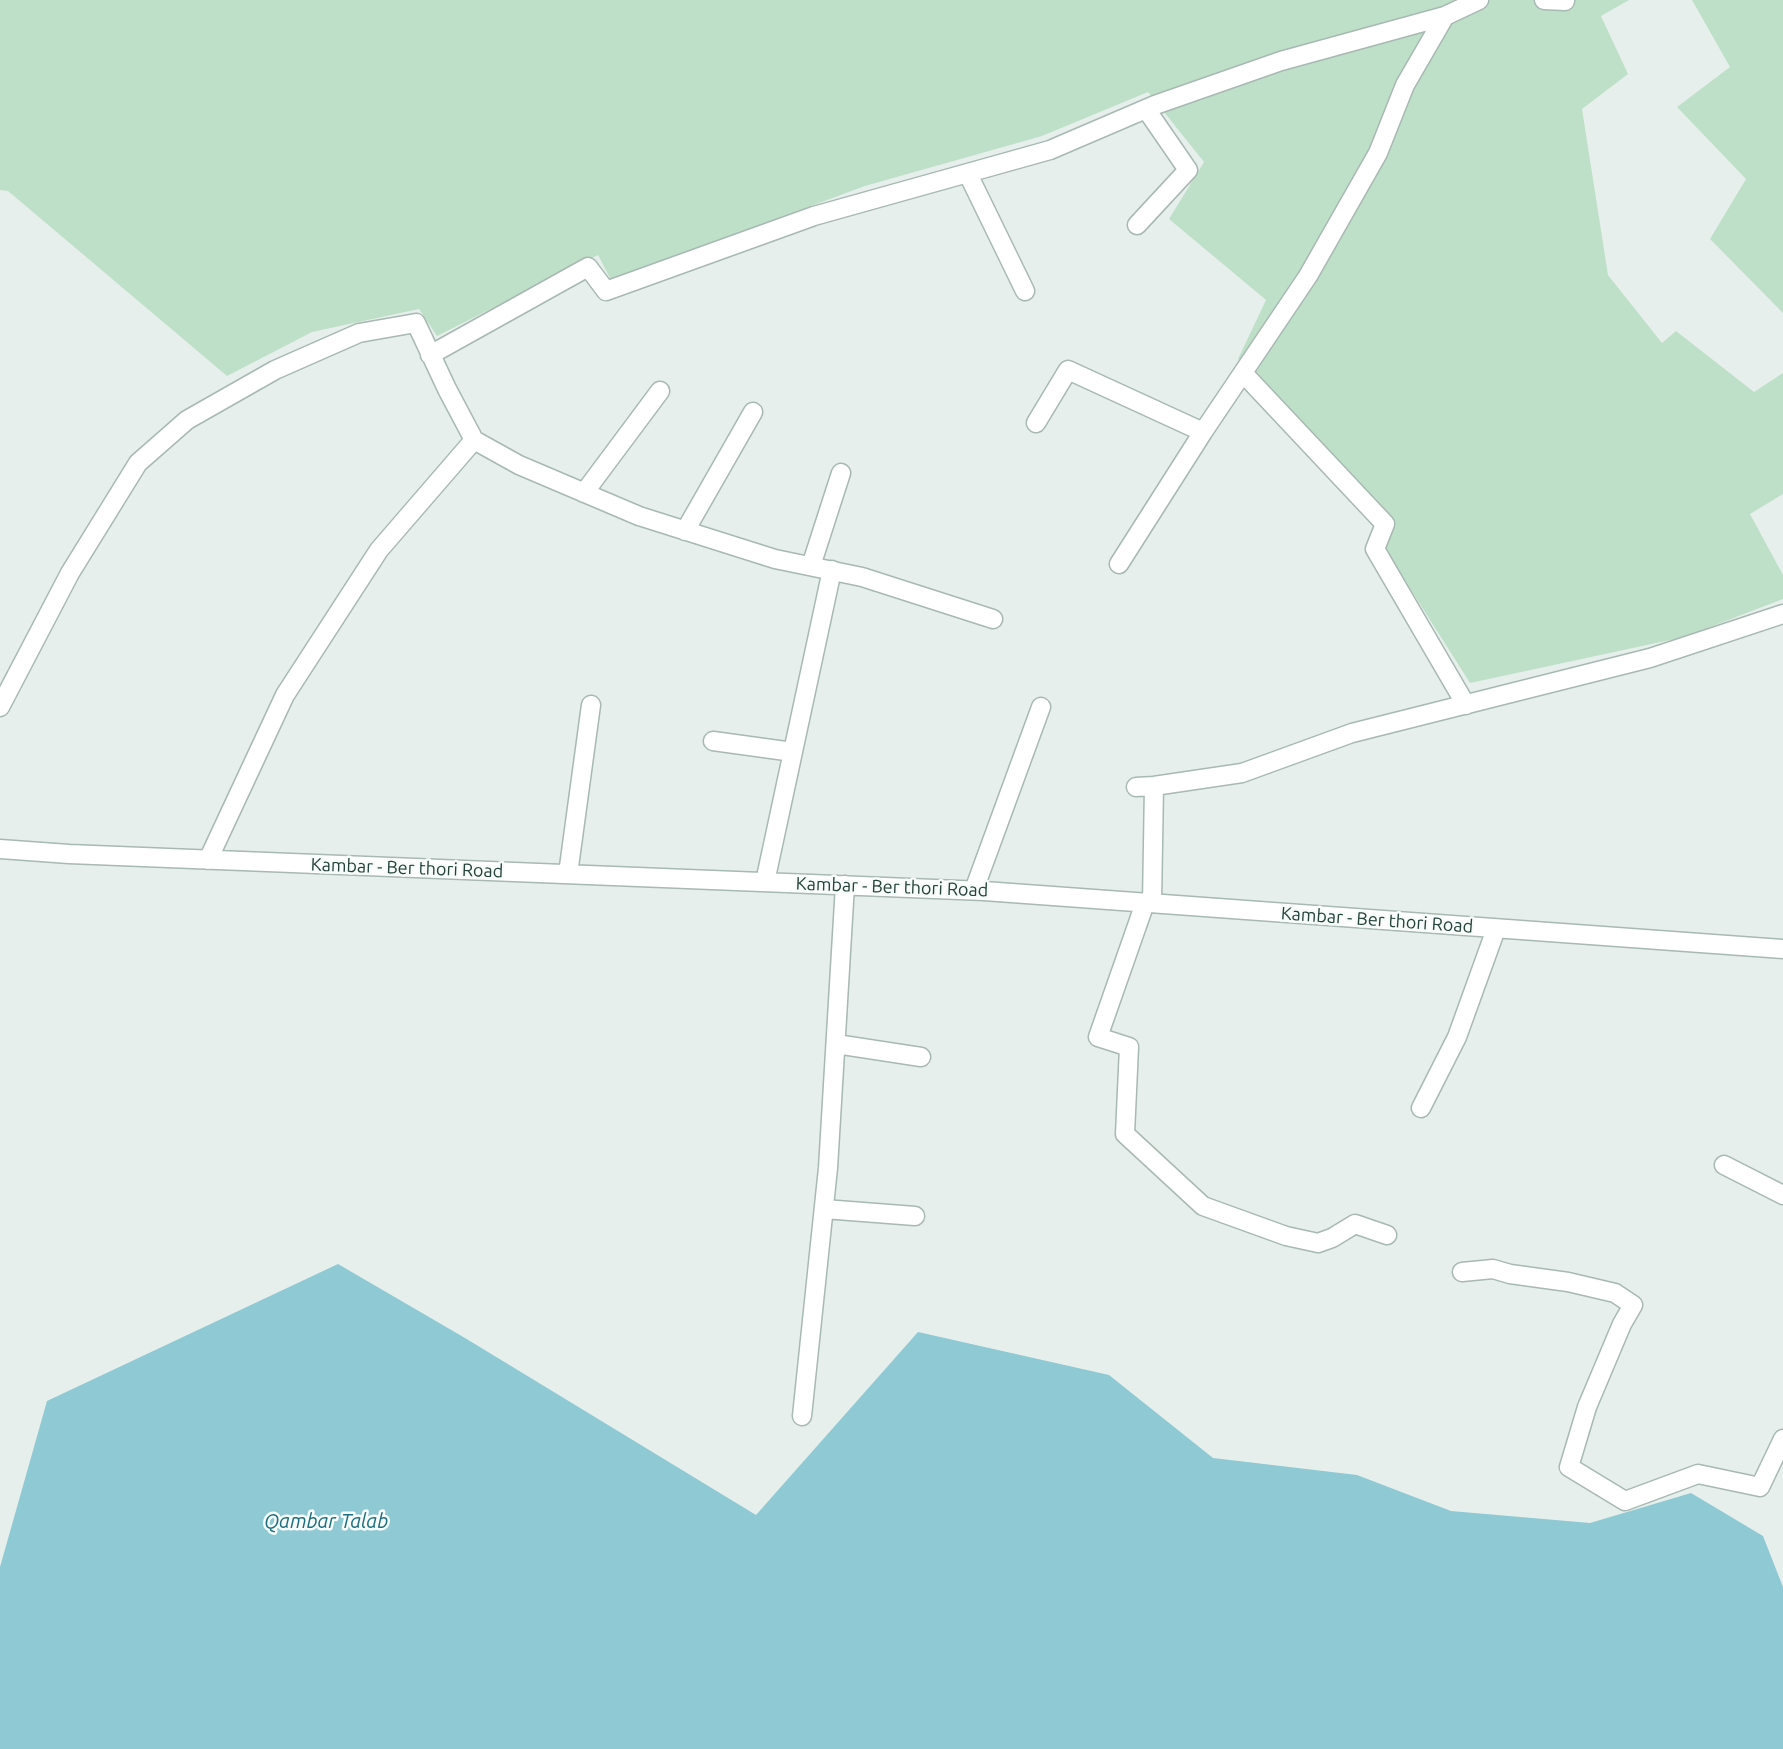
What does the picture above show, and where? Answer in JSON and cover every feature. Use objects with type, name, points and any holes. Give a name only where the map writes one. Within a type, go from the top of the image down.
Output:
[{"type":"street","points":[[430,355],[588,267],[606,291],[814,216],[1050,150],[1146,109],[1281,61],[1444,16],[1479,0]]},
{"type":"street","points":[[1544,0],[1565,1]]},
{"type":"street","points":[[1119,564],[1203,432],[1308,276],[1372,164],[1405,85],[1444,16]]},
{"type":"street","points":[[1137,225],[1188,170],[1146,109]]},
{"type":"street","points":[[968,174],[1025,291]]},
{"type":"street","points":[[0,707],[70,573],[138,463],[187,420],[275,370],[359,333],[416,323],[474,440],[519,465],[639,516],[685,531],[776,559],[862,577],[993,619]]},
{"type":"street","points":[[1036,423],[1068,370],[1203,432]]},
{"type":"street","points":[[1243,373],[1385,524],[1375,549],[1466,705]]},
{"type":"street","points":[[584,493],[660,392]]},
{"type":"street","points":[[685,531],[753,412]]},
{"type":"street","points":[[208,860],[285,694],[379,550],[474,440]]},
{"type":"street","points":[[811,566],[841,473]]},
{"type":"street","points":[[765,882],[832,570]]},
{"type":"street","points":[[1387,1234],[1355,1224],[1332,1238],[1318,1243],[1286,1236],[1203,1206],[1125,1134],[1129,1047],[1098,1037],[1149,903],[1145,787],[1242,773],[1352,733],[1650,658],[1783,614]]},
{"type":"street","points":[[568,874],[591,705]]},
{"type":"street","points":[[974,890],[1041,707]]},
{"type":"street","points":[[713,741],[793,752]]},
{"type":"street","name":"Kambar - Ber thori Road","points":[[0,849],[208,860],[974,890],[1783,949]]},
{"type":"street","points":[[802,1416],[824,1209],[845,885]]},
{"type":"street","points":[[1421,1108],[1457,1037],[1496,929]]},
{"type":"street","points":[[836,1044],[921,1057]]},
{"type":"street","points":[[1724,1166],[1783,1195]]},
{"type":"street","points":[[824,1209],[915,1216]]},
{"type":"street","points":[[1462,1272],[1493,1269],[1510,1274],[1568,1282],[1615,1293],[1633,1305],[1622,1324],[1587,1407],[1569,1467],[1625,1501],[1698,1474],[1760,1487],[1783,1439]]},
{"type":"green space","points":[[0,0],[1629,0],[1601,16],[1628,74],[1582,109],[1608,275],[1662,343],[1676,331],[1754,392],[1783,373],[1783,494],[1750,514],[1783,575],[1783,599],[1684,637],[1470,683],[1385,549],[1396,524],[1238,359],[1266,300],[1169,219],[1204,162],[1148,92],[1042,136],[865,186],[611,280],[598,255],[437,336],[419,309],[312,332],[227,376],[8,191],[0,190]]},
{"type":"green space","points":[[1692,0],[1783,0],[1783,313],[1710,239],[1746,179],[1677,107],[1730,67]]},
{"type":"water","name":"Qambar Talab","points":[[338,1264],[465,1338],[756,1515],[918,1332],[1109,1375],[1213,1458],[1357,1475],[1451,1511],[1590,1523],[1691,1493],[1763,1536],[1783,1587],[1783,1749],[0,1749],[0,1567],[47,1401]]}]
